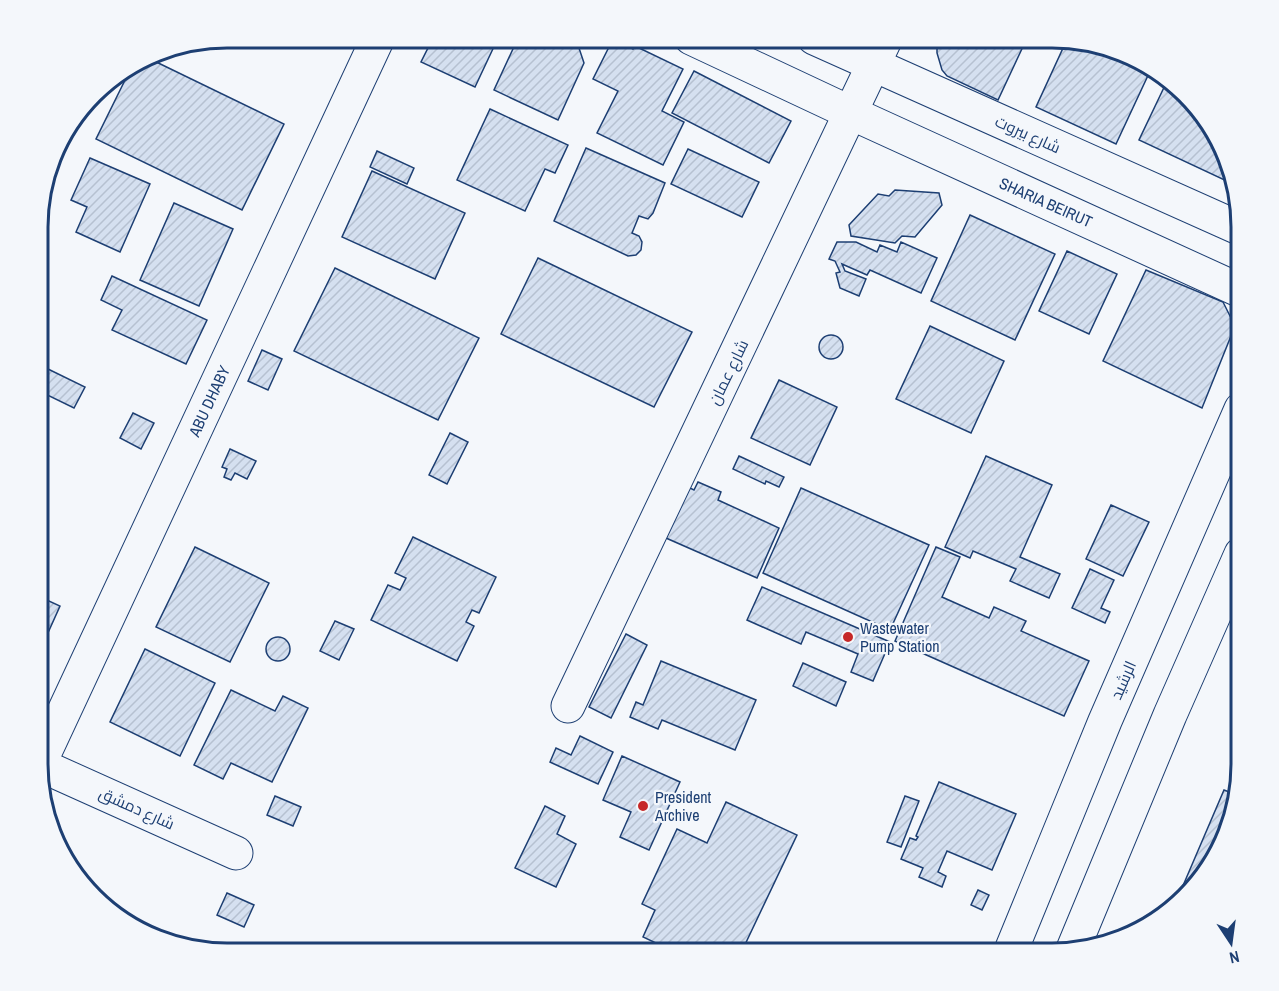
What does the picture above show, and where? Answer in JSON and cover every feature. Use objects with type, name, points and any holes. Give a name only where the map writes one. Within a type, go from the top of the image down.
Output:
[{"type":"main road","name":"ABU DHABY","points":[[48,746],[373,48]]},
{"type":"main road","points":[[712,48],[851,113]]},
{"type":"main road","name":"شارع بيروت","points":[[861,48],[880,52],[1231,224]]},
{"type":"main road","name":"شارع عمان","points":[[568,706],[880,52]]},
{"type":"main road","name":"SHARIA BEIRUT","points":[[851,113],[1231,286]]},
{"type":"main road","name":"الرشيد","points":[[1015,943],[1105,722],[1231,432]]},
{"type":"main road","points":[[1076,941],[1170,715],[1231,577]]},
{"type":"main road","name":"شارع دمشق","points":[[48,769],[236,853]]},
{"type":"building","points":[[428,48],[493,48],[475,87],[421,62]]},
{"type":"building","points":[[513,48],[579,48],[584,63],[558,120],[494,90]]},
{"type":"building","points":[[608,48],[639,48],[683,69],[662,111],[684,122],[663,165],[597,133],[618,91],[593,79]]},
{"type":"building","points":[[937,48],[1022,48],[998,100],[947,76],[942,70]]},
{"type":"building","points":[[1063,48],[1098,54],[1131,66],[1148,76],[1116,144],[1036,107]]},
{"type":"building","points":[[157,62],[284,124],[242,210],[96,139],[125,80]]},
{"type":"building","points":[[694,71],[791,121],[769,163],[672,113]]},
{"type":"building","points":[[1164,88],[1187,109],[1201,128],[1217,158],[1225,180],[1139,140]]},
{"type":"building","points":[[490,109],[568,145],[555,173],[545,169],[525,211],[457,180]]},
{"type":"building","points":[[586,148],[665,183],[653,213],[648,219],[639,216],[632,233],[639,236],[642,242],[641,250],[636,255],[628,256],[554,221]]},
{"type":"building","points":[[688,149],[759,182],[742,217],[671,184]]},
{"type":"building","points":[[377,151],[414,168],[407,184],[370,167]]},
{"type":"building","points":[[90,158],[150,184],[120,252],[76,232],[87,207],[71,200]]},
{"type":"building","points":[[372,171],[465,213],[435,279],[342,237]]},
{"type":"building","points":[[895,190],[939,193],[942,205],[915,237],[902,236],[895,243],[851,236],[849,225],[878,194],[889,196]]},
{"type":"building","points":[[174,203],[233,229],[199,306],[140,280]]},
{"type":"building","points":[[970,215],[1055,254],[1015,340],[931,301]]},
{"type":"building","points":[[837,242],[856,242],[877,252],[880,245],[897,252],[901,242],[937,258],[921,293],[870,270],[867,275],[842,264],[845,271],[866,279],[859,296],[840,288],[836,273],[840,272],[835,261],[829,259]]},
{"type":"building","points":[[1067,251],[1117,274],[1089,334],[1039,311]]},
{"type":"building","points":[[538,258],[692,332],[654,407],[501,334]]},
{"type":"building","points":[[335,268],[479,338],[438,420],[294,351]]},
{"type":"building","points":[[1146,270],[1223,302],[1231,318],[1231,336],[1202,408],[1103,361]]},
{"type":"building","points":[[112,276],[207,320],[186,364],[112,330],[122,310],[101,300]]},
{"type":"building","points":[[930,326],[1004,361],[971,433],[896,399]]},
{"type":"building","points":[[831,335],[840,338],[843,347],[840,356],[831,359],[822,356],[819,347],[822,338]]},
{"type":"building","points":[[262,350],[282,359],[268,390],[248,381]]},
{"type":"building","points":[[48,369],[85,387],[74,408],[48,395]]},
{"type":"building","points":[[779,380],[837,407],[810,465],[751,438]]},
{"type":"building","points":[[133,413],[154,423],[141,449],[120,438]]},
{"type":"building","points":[[450,433],[468,442],[447,484],[429,475]]},
{"type":"building","points":[[230,449],[256,461],[247,479],[235,473],[231,480],[224,477],[227,469],[222,467]]},
{"type":"building","points":[[739,456],[784,477],[779,487],[766,481],[765,484],[733,469]]},
{"type":"building","points":[[986,456],[1052,485],[1020,557],[1060,574],[1049,598],[1010,581],[1016,569],[973,551],[970,558],[945,547]]},
{"type":"building","points":[[698,482],[721,492],[718,500],[779,528],[757,578],[666,538],[688,487],[694,490]]},
{"type":"building","points":[[801,488],[929,545],[890,630],[763,573]]},
{"type":"building","points":[[1111,505],[1149,522],[1123,576],[1086,559]]},
{"type":"building","points":[[413,537],[496,577],[479,613],[472,610],[466,622],[474,626],[457,661],[371,620],[388,585],[400,590],[406,578],[395,573]]},
{"type":"building","points":[[195,547],[269,583],[230,662],[156,627]]},
{"type":"building","points":[[936,547],[960,557],[942,597],[989,618],[994,607],[1026,621],[1021,631],[1089,661],[1064,716],[895,641]]},
{"type":"building","points":[[1090,569],[1114,580],[1101,608],[1110,612],[1105,623],[1072,608]]},
{"type":"building","name":"Wastewater Pump Station","points":[[762,587],[890,642],[873,681],[851,672],[858,654],[806,632],[801,644],[747,620]]},
{"type":"building","points":[[48,601],[60,606],[48,633]]},
{"type":"building","points":[[335,621],[354,629],[339,660],[320,651]]},
{"type":"building","points":[[626,634],[647,645],[611,718],[589,707]]},
{"type":"building","points":[[278,637],[287,640],[290,649],[287,658],[278,661],[269,658],[266,649],[269,640]]},
{"type":"building","points":[[145,649],[215,683],[180,756],[110,722]]},
{"type":"building","points":[[661,661],[756,700],[735,750],[662,720],[658,729],[630,717],[636,702],[643,705]]},
{"type":"building","points":[[803,663],[846,682],[836,706],[793,686]]},
{"type":"building","points":[[231,690],[275,711],[283,696],[308,708],[272,782],[231,763],[223,779],[194,765]]},
{"type":"building","points":[[580,736],[613,752],[598,784],[550,762],[556,748],[571,755]]},
{"type":"building","name":"President Archive","points":[[622,756],[680,782],[649,850],[620,837],[631,812],[603,800]]},
{"type":"building","points":[[939,782],[1016,814],[992,870],[947,851],[938,872],[946,876],[942,887],[919,877],[923,868],[901,859],[910,838],[916,840],[918,837],[916,836]]},
{"type":"building","points":[[1224,790],[1229,792],[1222,822],[1207,854],[1182,887]]},
{"type":"building","points":[[275,796],[301,807],[293,826],[267,815]]},
{"type":"building","points":[[905,796],[919,801],[901,847],[887,842]]},
{"type":"building","points":[[726,802],[797,835],[746,943],[656,943],[643,937],[655,910],[642,904],[677,829],[707,843]]},
{"type":"building","points":[[545,806],[565,816],[557,834],[576,844],[556,887],[515,868]]},
{"type":"building","points":[[978,890],[989,895],[982,910],[971,905]]},
{"type":"building","points":[[227,893],[254,905],[244,927],[217,915]]},
{"type":"place","name":"Wastewater Pump Station","points":[[848,637]]},
{"type":"place","name":"President Archive","points":[[643,806]]}]
